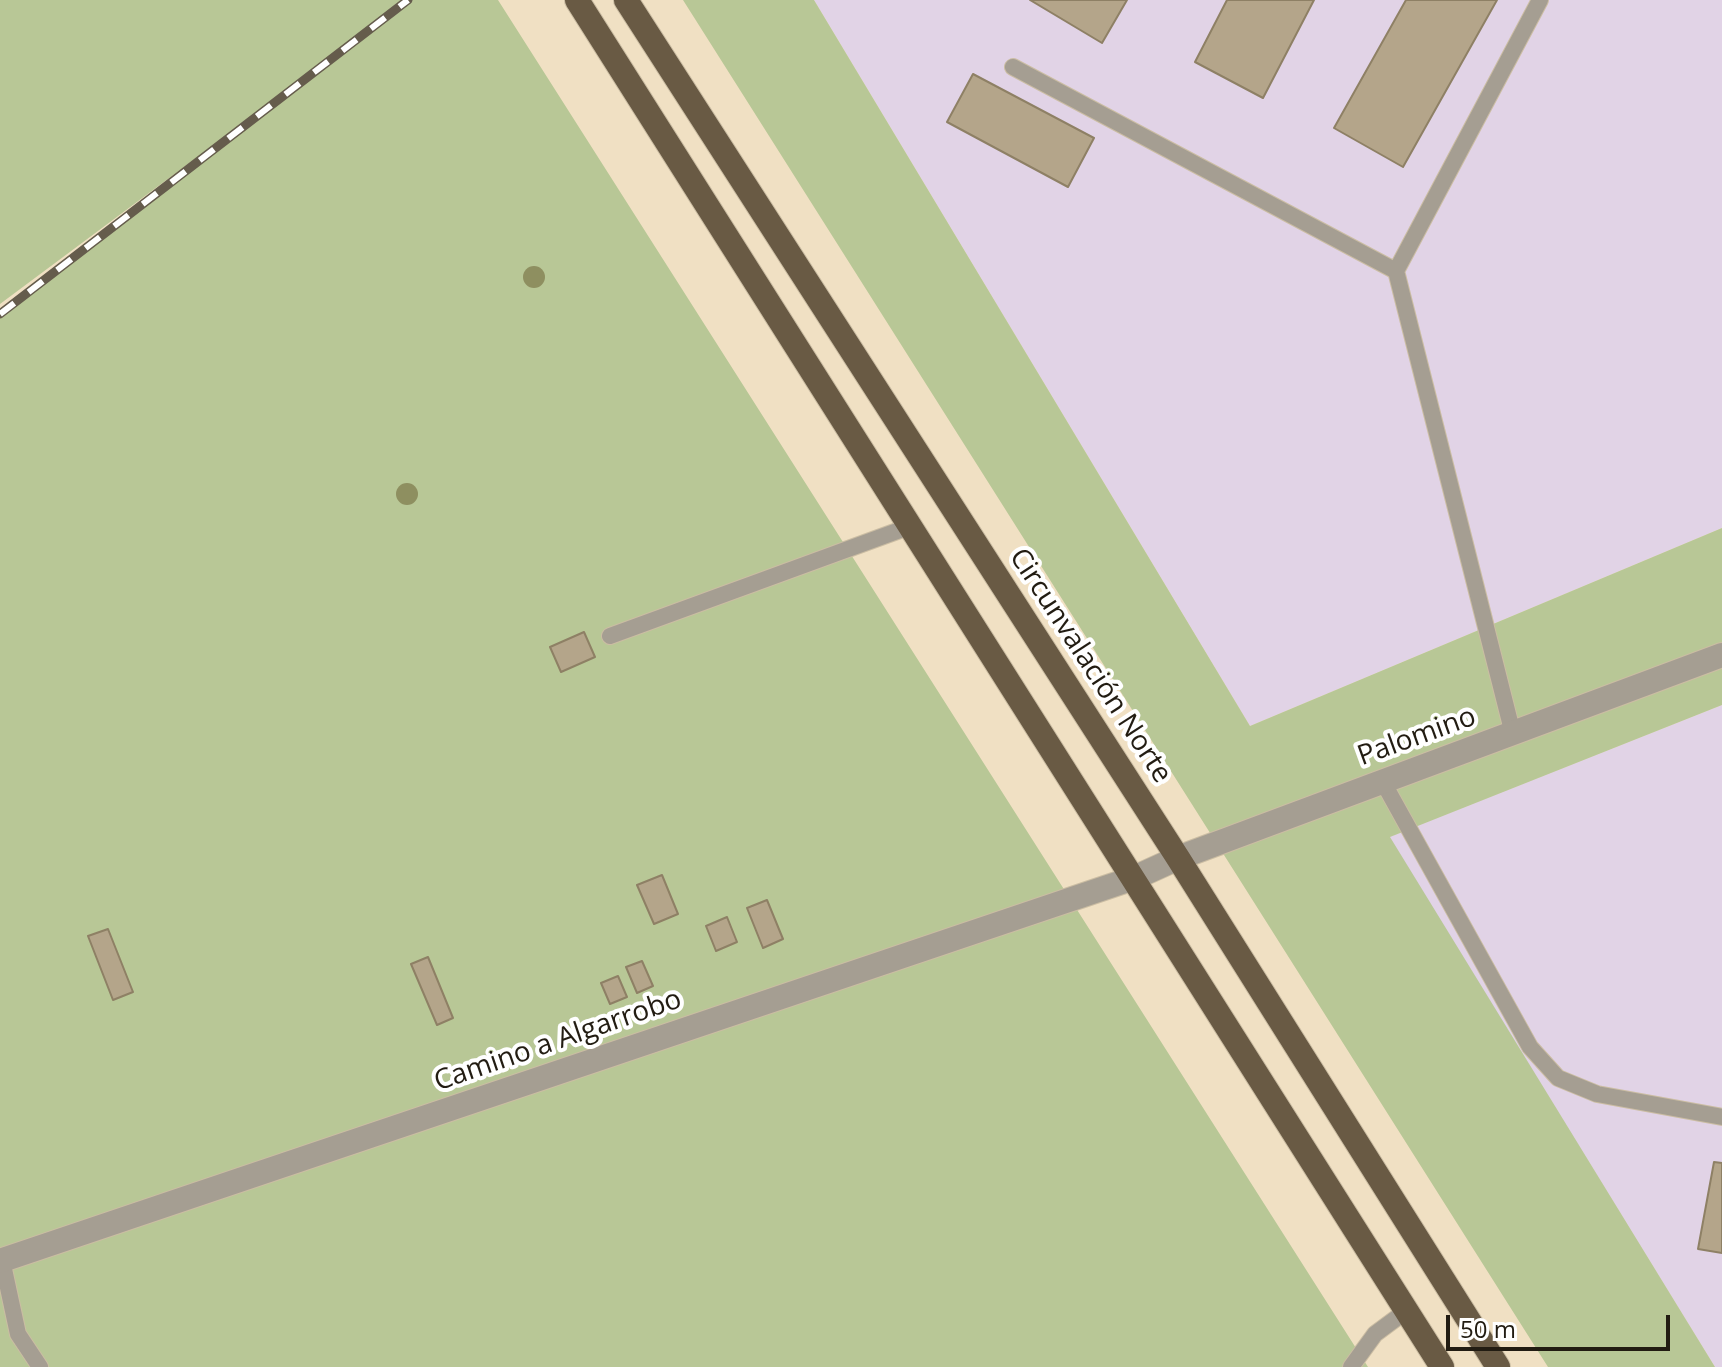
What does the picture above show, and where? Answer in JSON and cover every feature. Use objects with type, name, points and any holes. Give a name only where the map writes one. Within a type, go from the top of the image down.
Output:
[{"type":"highway","points":[[577,0],[1442,1367]]},
{"type":"highway","name":"Circunvalación Norte","points":[[626,0],[1178,858],[1498,1367]]},
{"type":"street","name":"Palomino","points":[[1134,878],[1178,858],[1722,655]]},
{"type":"street","name":"Camino a Algarrobo","points":[[1,1261],[1134,878]]},
{"type":"lane","points":[[1513,734],[1396,271],[1540,0]]},
{"type":"lane","points":[[1013,67],[1396,271]]},
{"type":"lane","points":[[610,636],[911,526]]},
{"type":"lane","points":[[1383,782],[1530,1047],[1558,1078],[1597,1094],[1722,1117]]},
{"type":"lane","points":[[1,1261],[18,1334],[40,1367]]},
{"type":"lane","points":[[1351,1367],[1375,1334],[1406,1311]]},
{"type":"shaded area","points":[[814,0],[1722,0],[1722,528],[1250,726]]},
{"type":"shaded area","points":[[1722,705],[1722,1367],[1715,1367],[1389,837]]},
{"type":"green space","points":[[0,0],[498,0],[1368,1367],[0,1367],[0,314],[357,38],[0,304]]},
{"type":"green space","points":[[683,0],[814,0],[1250,726],[1722,528],[1722,705],[1390,837],[1715,1367],[1548,1367]]},
{"type":"building","points":[[1030,0],[1127,0],[1102,43]]},
{"type":"building","points":[[1227,0],[1314,0],[1263,98],[1195,62]]},
{"type":"building","points":[[1406,0],[1497,0],[1403,167],[1334,128]]},
{"type":"building","points":[[973,74],[1094,138],[1068,187],[947,122]]},
{"type":"building","points":[[584,632],[595,657],[561,672],[550,647]]},
{"type":"building","points":[[662,875],[678,914],[654,924],[637,885]]},
{"type":"building","points":[[767,900],[783,939],[763,948],[747,908]]},
{"type":"building","points":[[727,917],[737,942],[716,951],[706,926]]},
{"type":"building","points":[[108,929],[133,992],[113,1000],[88,936]]},
{"type":"building","points":[[428,957],[453,1018],[437,1025],[411,964]]},
{"type":"building","points":[[642,961],[653,986],[637,993],[626,967]]},
{"type":"building","points":[[618,976],[627,997],[610,1004],[601,983]]},
{"type":"building","points":[[1714,1162],[1722,1163],[1722,1253],[1698,1249]]},
{"type":"railway","points":[[0,314],[408,0]]}]
